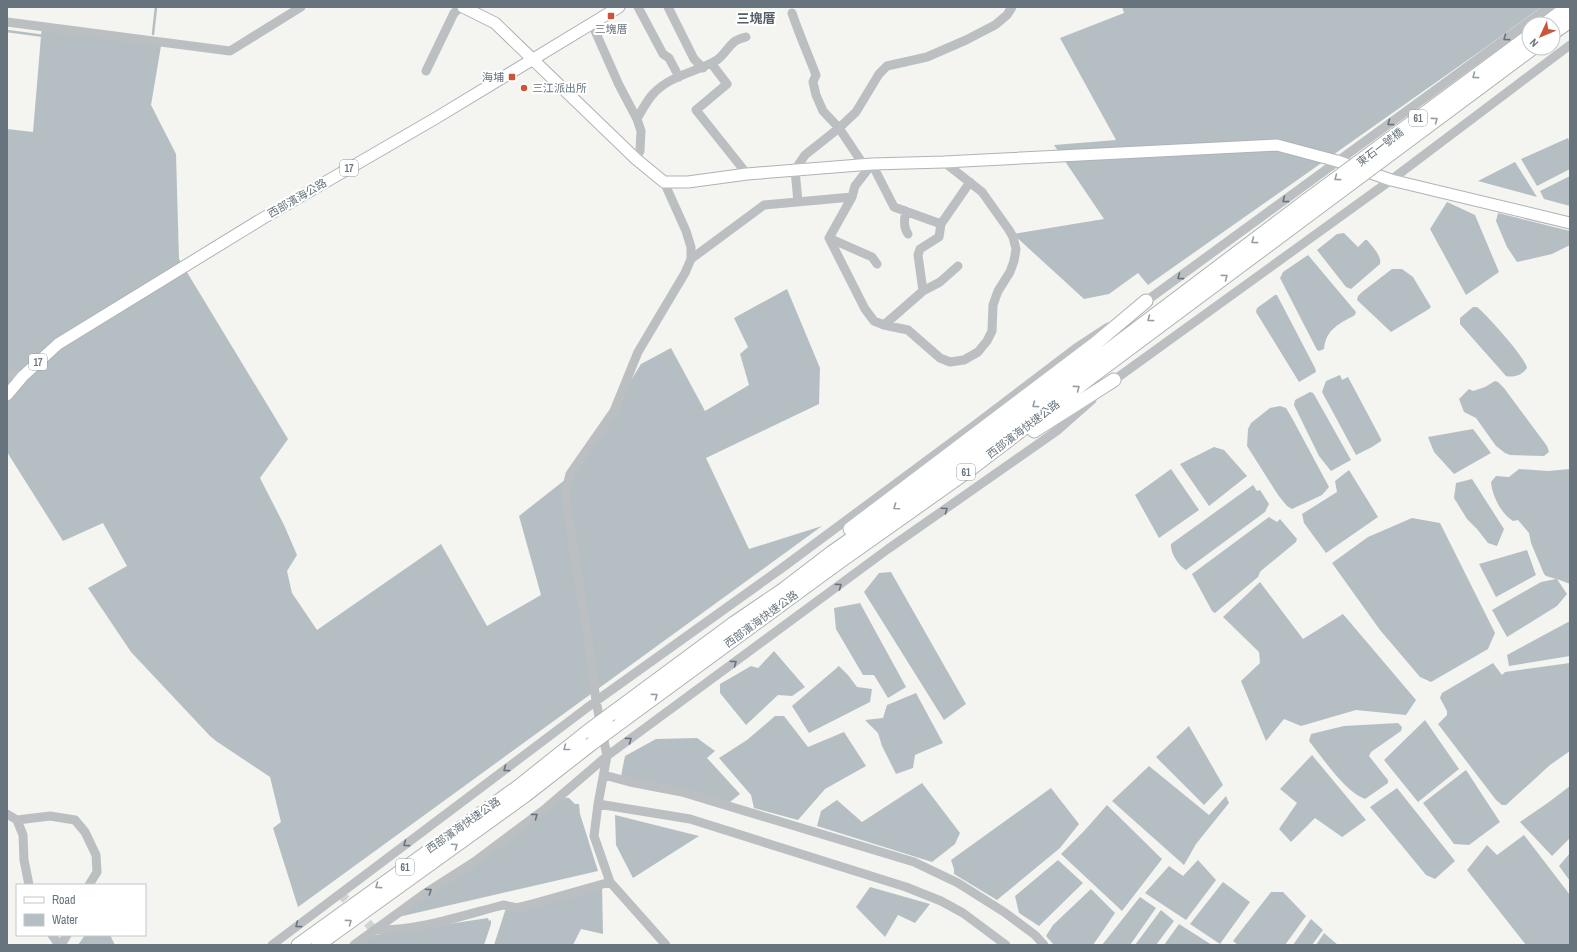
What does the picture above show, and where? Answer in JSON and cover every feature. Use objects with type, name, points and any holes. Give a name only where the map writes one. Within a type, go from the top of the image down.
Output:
[{"type":"highway","points":[[1556,16],[1568,7]]},
{"type":"highway","points":[[1561,27],[1570,21]]},
{"type":"highway","name":"東石一號橋","points":[[1311,205],[1521,42]]},
{"type":"highway","name":"東石一號橋","points":[[1311,205],[1522,56]]},
{"type":"highway","name":"西部濱海快速公路","points":[[318,945],[526,795],[613,728],[738,628],[784,589],[831,553],[960,462],[1311,205]]},
{"type":"highway","points":[[738,628],[775,588],[828,546],[1090,348],[1146,301]]},
{"type":"highway","points":[[738,628],[848,565],[960,486],[1039,427],[1114,380]]},
{"type":"highway","name":"西部濱海快速公路","points":[[298,945],[513,790],[611,714],[738,628]]},
{"type":"main road","points":[[462,7],[494,23],[636,158],[664,182],[688,182],[747,174],[868,164],[944,162],[1277,145],[1337,161],[1391,180],[1570,223]]},
{"type":"main road","name":"西部濱海公路","points":[[7,395],[23,376],[58,344],[260,220],[436,118],[619,7]]},
{"type":"street","points":[[7,22],[230,51],[301,7]]},
{"type":"street","points":[[426,71],[454,13],[462,7]]},
{"type":"street","points":[[638,7],[663,54],[669,58],[679,77]]},
{"type":"street","points":[[668,7],[694,59],[707,66],[727,84],[696,110],[747,174]]},
{"type":"street","points":[[798,202],[795,170],[805,155],[839,128],[856,112],[879,74],[887,66],[927,57],[966,40],[994,25],[1007,15],[1012,7]]},
{"type":"street","points":[[272,945],[596,701],[788,563],[1076,348],[1146,301],[1549,7]]},
{"type":"street","points":[[792,13],[801,41],[805,46],[816,75],[813,82],[823,111],[868,164],[894,207],[941,224]]},
{"type":"street","points":[[592,24],[618,85],[637,118],[641,131],[640,150],[636,158]]},
{"type":"street","points":[[637,118],[654,94],[661,87],[679,77],[707,66],[721,57],[735,41],[746,37]]},
{"type":"street","points":[[354,945],[427,892],[474,862],[552,804],[607,756],[888,549],[1058,430],[1114,380],[1391,180],[1570,45]]},
{"type":"street","points":[[829,238],[864,309],[874,321],[884,325],[908,330],[940,358],[950,362],[964,360],[978,352],[987,341],[992,331],[993,305],[998,291],[1012,266],[1016,249],[1009,230],[982,192],[944,162]]},
{"type":"street","points":[[829,238],[852,197],[855,186],[868,164]]},
{"type":"street","points":[[664,182],[686,231],[691,247],[692,259]]},
{"type":"street","points":[[923,292],[918,254],[920,249],[939,236],[941,224],[970,182]]},
{"type":"street","points":[[666,945],[610,882],[594,836],[598,801],[607,756],[596,701],[588,639],[565,495],[570,474],[614,411],[638,352],[692,259],[764,205],[852,197]]},
{"type":"street","points":[[906,211],[904,219],[905,230],[908,234]]},
{"type":"street","points":[[829,238],[872,257],[878,264]]},
{"type":"street","points":[[884,325],[923,292],[940,282],[958,266]]},
{"type":"street","points":[[7,373],[23,376]]},
{"type":"street","points":[[604,777],[682,792],[914,862],[958,883],[1004,912],[1035,935],[1044,945]]},
{"type":"street","points":[[598,801],[696,820],[906,887],[941,901],[963,913],[1006,945]]},
{"type":"street","points":[[7,814],[17,820],[23,835],[24,860],[29,884]]},
{"type":"street","points":[[17,820],[50,816],[75,820],[86,832],[96,855],[97,872],[90,884]]},
{"type":"street","points":[[374,930],[414,927],[503,904],[518,908],[610,882]]},
{"type":"street","points":[[53,936],[60,945],[66,936]]},
{"type":"water","points":[[1122,7],[1541,7],[1529,16],[1521,16],[1521,22],[1489,45],[1148,285],[1138,273],[1109,294],[1084,299],[1013,234],[1104,219],[1054,145],[1116,140],[1060,38],[1124,13]]},
{"type":"water","points":[[42,24],[162,40],[151,105],[176,154],[179,259],[288,439],[260,478],[284,525],[297,555],[287,571],[292,593],[317,630],[441,544],[487,626],[541,595],[519,516],[575,472],[641,364],[671,348],[705,411],[749,385],[740,354],[748,347],[734,318],[787,289],[820,368],[819,404],[706,458],[749,549],[822,526],[298,907],[273,828],[281,822],[270,777],[210,736],[131,652],[88,588],[127,566],[103,523],[63,541],[7,452],[7,129],[33,132]]},
{"type":"water","points":[[1568,138],[1570,143],[1570,169],[1537,186],[1521,159]]},
{"type":"water","points":[[1515,162],[1537,197],[1478,181]]},
{"type":"water","points":[[1570,176],[1570,206],[1544,199],[1540,191]]},
{"type":"water","points":[[1447,202],[1475,215],[1499,272],[1466,295],[1430,229]]},
{"type":"water","points":[[1498,213],[1570,231],[1570,245],[1552,254],[1517,262],[1507,247],[1496,221]]},
{"type":"water","points":[[1344,233],[1358,247],[1365,240],[1367,240],[1380,258],[1380,264],[1351,289],[1346,287],[1317,250],[1337,234]]},
{"type":"water","points":[[1308,255],[1356,312],[1355,315],[1339,324],[1330,332],[1325,342],[1324,349],[1319,351],[1317,350],[1280,278],[1283,272]]},
{"type":"water","points":[[1392,269],[1402,269],[1413,277],[1431,307],[1391,332],[1357,300],[1358,296],[1362,292]]},
{"type":"water","points":[[1277,295],[1315,368],[1316,372],[1299,382],[1256,312],[1257,308]]},
{"type":"water","points":[[1473,307],[1477,307],[1488,318],[1520,355],[1527,368],[1523,372],[1515,376],[1506,376],[1460,324],[1460,318]]},
{"type":"water","points":[[1340,375],[1342,380],[1348,377],[1381,439],[1381,441],[1372,447],[1356,455],[1322,392],[1326,381]]},
{"type":"water","points":[[1495,381],[1504,388],[1547,446],[1549,452],[1544,456],[1510,455],[1505,453],[1496,446],[1476,418],[1464,412],[1459,399],[1469,389],[1473,391],[1485,387]]},
{"type":"water","points":[[1310,392],[1315,396],[1351,460],[1331,471],[1319,456],[1294,405],[1295,400]]},
{"type":"water","points":[[1280,406],[1286,408],[1329,487],[1322,495],[1292,509],[1287,506],[1278,495],[1247,446],[1248,429],[1251,423],[1270,408]]},
{"type":"water","points":[[1473,429],[1491,453],[1454,474],[1434,452],[1428,437]]},
{"type":"water","points":[[1214,447],[1224,450],[1247,476],[1209,506],[1180,464]]},
{"type":"water","points":[[1171,469],[1199,510],[1159,538],[1135,495]]},
{"type":"water","points":[[1519,469],[1548,471],[1570,469],[1570,584],[1557,579],[1567,594],[1557,606],[1507,637],[1492,610],[1541,582],[1556,579],[1544,574],[1531,543],[1529,533],[1518,520],[1513,521],[1505,514],[1493,493],[1491,482],[1496,476],[1509,477]]},
{"type":"water","points":[[1349,470],[1378,517],[1326,553],[1304,523],[1302,514],[1337,492],[1335,481]]},
{"type":"water","points":[[1472,479],[1504,529],[1497,546],[1488,543],[1467,519],[1454,498],[1456,483]]},
{"type":"water","points":[[1253,485],[1257,491],[1260,490],[1269,504],[1265,512],[1186,570],[1183,568],[1173,555],[1171,544]]},
{"type":"water","points":[[1269,517],[1277,522],[1280,519],[1297,539],[1296,542],[1262,570],[1258,577],[1215,613],[1212,611],[1192,574]]},
{"type":"water","points":[[1412,518],[1440,523],[1495,633],[1488,649],[1431,682],[1420,677],[1380,630],[1332,563],[1368,537]]},
{"type":"water","points":[[1527,550],[1536,575],[1496,597],[1479,564]]},
{"type":"water","points":[[891,572],[966,704],[944,720],[864,592],[879,573]]},
{"type":"water","points":[[1260,582],[1303,639],[1343,614],[1416,700],[1406,715],[1356,710],[1301,726],[1284,719],[1266,741],[1241,681],[1260,663],[1259,652],[1223,617]]},
{"type":"water","points":[[860,603],[906,687],[888,698],[874,675],[863,675],[836,629],[834,608]]},
{"type":"water","points":[[1570,621],[1570,656],[1509,666],[1507,655]]},
{"type":"water","points":[[774,651],[805,687],[792,696],[778,695],[746,725],[720,693],[720,684],[751,666],[758,668]]},
{"type":"water","points":[[1493,663],[1502,675],[1505,672],[1570,663],[1570,751],[1550,765],[1506,805],[1502,805],[1496,800],[1438,724],[1447,715],[1447,711],[1440,698],[1442,693]]},
{"type":"water","points":[[839,666],[857,687],[872,689],[870,702],[809,733],[792,706]]},
{"type":"water","points":[[916,693],[943,743],[915,755],[913,768],[896,774],[882,746],[878,733],[865,720],[883,718],[887,705]]},
{"type":"water","points":[[775,716],[784,716],[808,747],[844,732],[866,766],[825,789],[798,820],[754,808],[751,795],[719,758],[747,740]]},
{"type":"water","points":[[1425,720],[1459,769],[1418,802],[1384,760]]},
{"type":"water","points":[[1398,723],[1402,727],[1401,731],[1371,752],[1369,756],[1388,780],[1388,783],[1365,799],[1357,795],[1342,782],[1309,741],[1311,734],[1344,726]]},
{"type":"water","points":[[1189,726],[1223,785],[1204,805],[1156,757]]},
{"type":"water","points":[[697,738],[715,751],[707,758],[740,794],[730,802],[621,776],[625,756],[656,739]]},
{"type":"water","points":[[1312,755],[1366,820],[1342,837],[1315,818],[1291,842],[1279,829],[1297,803],[1280,789]]},
{"type":"water","points":[[1149,766],[1209,815],[1226,796],[1229,803],[1196,844],[1184,865],[1112,801]]},
{"type":"water","points":[[1466,770],[1500,822],[1469,845],[1454,844],[1423,803]]},
{"type":"water","points":[[922,783],[960,833],[955,844],[932,862],[817,826],[821,811],[837,800],[862,822]]},
{"type":"water","points":[[1570,786],[1570,838],[1552,856],[1520,822]]},
{"type":"water","points":[[1051,788],[1079,824],[1060,848],[997,900],[954,874],[951,860]]},
{"type":"water","points":[[1397,788],[1455,861],[1435,879],[1426,875],[1370,807]]},
{"type":"water","points":[[560,797],[569,798],[575,804],[579,804],[580,814],[598,871],[394,918]]},
{"type":"water","points":[[1107,805],[1162,859],[1122,911],[1061,854]]},
{"type":"water","points":[[615,815],[699,836],[633,878],[616,845]]},
{"type":"water","points":[[1524,835],[1570,895],[1570,945],[1526,945],[1467,870],[1487,845],[1497,855]]},
{"type":"water","points":[[1570,853],[1570,881],[1559,866]]},
{"type":"water","points":[[1058,860],[1083,883],[1039,926],[1019,913],[1015,896]]},
{"type":"water","points":[[1198,860],[1216,880],[1186,920],[1145,893],[1169,866],[1183,876]]},
{"type":"water","points":[[1223,882],[1250,902],[1220,944],[1190,924]]},
{"type":"water","points":[[602,884],[603,934],[581,929],[573,945],[494,945],[505,911],[513,904]]},
{"type":"water","points":[[870,887],[930,904],[915,923],[898,915],[885,937],[856,907]]},
{"type":"water","points":[[1091,889],[1115,913],[1093,945],[1054,945],[1046,936],[1053,925]]},
{"type":"water","points":[[1271,892],[1283,892],[1306,916],[1285,945],[1238,945],[1233,941]]},
{"type":"water","points":[[1140,897],[1156,908],[1130,945],[1102,945]]},
{"type":"water","points":[[1161,910],[1174,921],[1156,945],[1135,945]]},
{"type":"water","points":[[488,918],[489,921],[491,920],[491,924],[484,945],[358,945],[369,936]]},
{"type":"water","points":[[1311,919],[1323,930],[1312,945],[1293,945]]},
{"type":"water","points":[[1179,924],[1212,945],[1164,945]]},
{"type":"water","points":[[1324,933],[1338,945],[1316,945]]},
{"type":"water","points":[[84,936],[110,936],[115,945],[78,945]]},
{"type":"waterway","points":[[153,34],[156,7]]},
{"type":"waterway","points":[[7,31],[44,36]]},
{"type":"tunnel","points":[[340,893],[374,930]]},
{"type":"place","name":"三塊厝","points":[[611,16]]},
{"type":"place","name":"海埔","points":[[512,77]]},
{"type":"place","name":"三江派出所","points":[[524,88]]},
{"type":"district","name":"三塊厝","points":[[756,18]]}]
